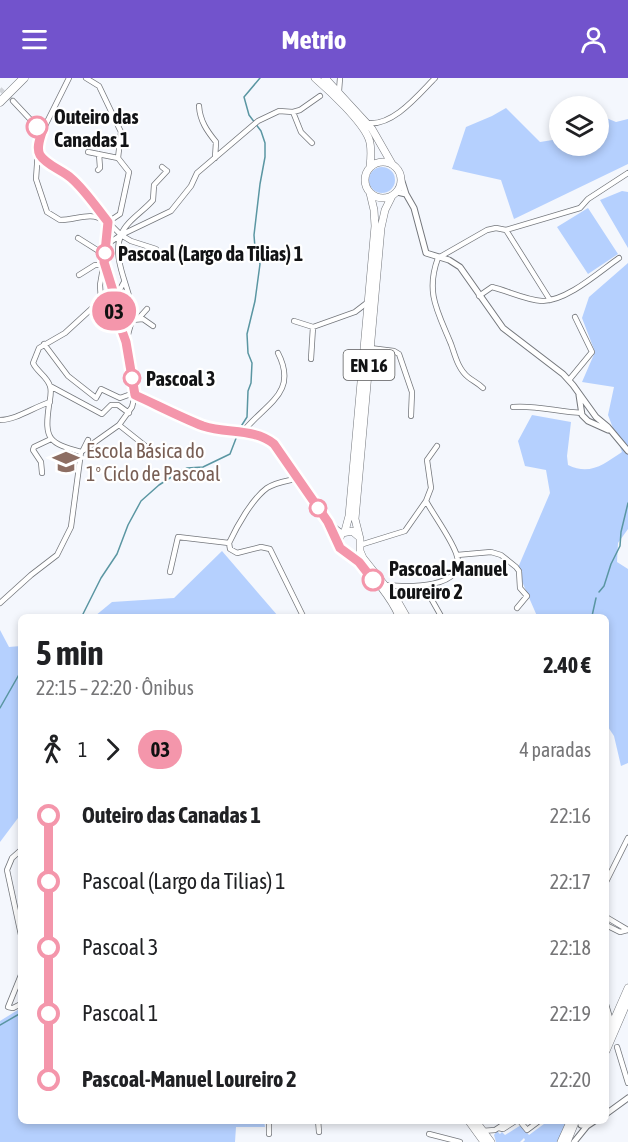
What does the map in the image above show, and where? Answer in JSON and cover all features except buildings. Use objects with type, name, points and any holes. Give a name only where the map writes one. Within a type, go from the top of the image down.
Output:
[{"type":"highway","points":[[0,102],[24,78]]},
{"type":"main road","name":"EN 16","points":[[323,79],[367,123],[392,164],[397,168],[401,178],[382,220],[355,519],[363,558],[395,597],[405,614]]},
{"type":"main road","name":"EN 16","points":[[336,93],[363,128],[369,140],[370,167],[365,177],[375,219],[349,516],[338,542]]},
{"type":"main road","points":[[370,167],[381,162],[392,164]]},
{"type":"main road","points":[[370,193],[380,198],[395,194]]},
{"type":"main road","points":[[343,532],[352,531],[359,542],[355,551],[345,552]]},
{"type":"main road","points":[[338,542],[340,548],[359,562],[389,599],[398,614]]},
{"type":"main road","points":[[609,1032],[628,988]]},
{"type":"main road","points":[[609,1043],[628,1000]]},
{"type":"main road","points":[[471,1124],[481,1138],[492,1142]]},
{"type":"main road","points":[[561,1142],[568,1124]]},
{"type":"main road","points":[[567,1142],[576,1124]]},
{"type":"street","points":[[69,78],[42,132],[38,147],[36,179],[48,213],[60,220],[87,215],[96,216],[108,222]]},
{"type":"street","points":[[86,78],[99,86],[121,132],[118,158]]},
{"type":"street","points":[[106,244],[171,211],[191,186],[197,173],[255,123],[279,111],[300,110],[320,96],[336,93],[340,78]]},
{"type":"street","points":[[367,123],[378,123],[404,109],[435,78]]},
{"type":"street","points":[[320,96],[323,79]]},
{"type":"street","points":[[13,101],[42,132]]},
{"type":"street","points":[[199,106],[207,132],[216,142],[215,158]]},
{"type":"street","points":[[293,112],[301,132],[312,143]]},
{"type":"street","points":[[376,135],[378,123]]},
{"type":"street","points":[[38,147],[42,158],[69,176],[121,235],[131,241],[156,249]]},
{"type":"street","points":[[88,152],[118,158],[129,172],[120,214],[108,222]]},
{"type":"street","points":[[98,170],[100,168],[99,154]]},
{"type":"street","points":[[134,320],[120,261],[121,235],[153,200],[154,185],[167,171],[162,167]]},
{"type":"street","points":[[483,388],[468,377],[458,364],[434,302],[431,284],[438,258],[487,230],[496,228],[506,230],[580,208],[588,199],[628,173]]},
{"type":"street","points":[[401,178],[414,208],[426,253],[449,260],[460,267],[503,328],[569,380],[596,417],[628,450]]},
{"type":"street","points":[[395,194],[406,194]]},
{"type":"street","points":[[108,222],[101,300],[65,333],[39,348],[33,363],[50,386],[102,414],[111,405],[118,405],[129,413]]},
{"type":"street","points":[[506,230],[550,300]]},
{"type":"street","points":[[78,238],[105,255]]},
{"type":"street","points":[[479,296],[492,287],[540,301],[550,300],[575,289],[619,258]]},
{"type":"street","points":[[79,275],[95,265],[104,264]]},
{"type":"street","points":[[50,386],[47,419],[51,440],[59,446],[82,451],[119,425],[129,413],[135,395],[126,342],[113,306],[111,279],[104,264]]},
{"type":"street","points":[[101,280],[105,277],[111,279]]},
{"type":"street","points":[[114,300],[124,282]]},
{"type":"street","points":[[101,300],[113,306]]},
{"type":"street","points":[[294,321],[313,327],[355,312],[368,302]]},
{"type":"street","points":[[126,342],[134,320],[147,309]]},
{"type":"street","points":[[355,312],[366,321]]},
{"type":"street","points":[[569,380],[592,352],[575,317]]},
{"type":"street","points":[[118,319],[143,319],[153,326]]},
{"type":"street","points":[[311,359],[313,327]]},
{"type":"street","points":[[44,344],[68,376],[96,398],[101,389],[120,398],[128,394],[135,395],[205,426],[267,438],[274,444],[298,478],[328,522],[338,542]]},
{"type":"street","points":[[370,348],[394,351],[399,354],[412,392],[411,416]]},
{"type":"street","points":[[242,433],[280,393],[286,382],[284,364],[278,353]]},
{"type":"street","points":[[579,393],[582,413],[588,421],[612,432]]},
{"type":"street","points":[[0,420],[9,420],[50,402]]},
{"type":"street","points":[[513,407],[531,405],[554,411],[582,413]]},
{"type":"street","points":[[119,425],[153,452]]},
{"type":"street","points":[[42,473],[41,462],[33,450],[34,447],[51,440]]},
{"type":"street","points":[[0,603],[57,555],[73,520],[82,451],[88,440]]},
{"type":"street","points":[[359,542],[405,531],[426,501],[431,488],[427,460],[437,446]]},
{"type":"street","points":[[298,478],[279,482],[266,489],[239,522],[229,543],[230,549],[237,553],[261,547],[270,549],[302,614]]},
{"type":"street","points":[[385,585],[424,586],[450,578],[457,569],[457,555],[426,501]]},
{"type":"street","points":[[328,522],[343,532]]},
{"type":"street","points":[[170,572],[178,537],[229,543]]},
{"type":"street","points":[[457,555],[496,553],[516,567],[519,571],[520,588],[527,596],[517,608]]},
{"type":"street","points":[[424,586],[440,614]]},
{"type":"street","points":[[395,597],[396,590],[400,587]]},
{"type":"street","points":[[609,876],[628,838]]},
{"type":"street","points":[[18,853],[12,858],[7,870],[18,922]]},
{"type":"street","points":[[609,919],[628,930]]},
{"type":"street","points":[[609,926],[620,932],[628,930]]},
{"type":"street","points":[[18,982],[8,1007],[18,1006]]},
{"type":"street","points":[[609,1007],[613,1009],[620,1006]]},
{"type":"street","points":[[609,1014],[612,1025]]},
{"type":"street","points":[[617,1047],[628,1083]]},
{"type":"street","points":[[609,1112],[628,1098]]},
{"type":"street","points":[[268,1124],[269,1134]]},
{"type":"street","points":[[318,1124],[319,1132]]},
{"type":"street","points":[[481,1138],[504,1124]]},
{"type":"street","points":[[492,1142],[491,1136],[497,1129],[503,1129],[511,1124]]},
{"type":"street","points":[[522,1124],[527,1130],[535,1124]]},
{"type":"street","points":[[580,1124],[587,1126]]},
{"type":"street","points":[[574,1142],[590,1124]]},
{"type":"street","points":[[429,1134],[460,1142]]},
{"type":"shaded area","points":[[506,108],[540,142],[549,141],[549,156],[609,156],[609,119],[616,122],[628,119],[628,164],[514,219],[501,180],[452,169],[466,127]]},
{"type":"shaded area","points":[[382,167],[391,171],[395,180],[391,189],[382,193],[373,189],[369,180],[373,171]]},
{"type":"shaded area","points":[[622,191],[628,192],[628,248],[600,200]]},
{"type":"shaded area","points":[[588,208],[618,254],[588,274],[557,227]]},
{"type":"shaded area","points":[[628,263],[628,529],[618,543],[617,562],[628,569],[628,763],[621,766],[614,736],[609,728],[609,614],[536,614],[517,570],[550,493],[546,470],[525,466],[518,441],[532,415],[571,422],[568,465],[590,469],[622,452],[608,415],[614,387],[582,382],[595,352],[582,318],[589,297]]},
{"type":"shaded area","points":[[222,551],[276,614],[97,614],[112,602],[174,598]]},
{"type":"shaded area","points":[[0,630],[9,647],[18,646],[18,818],[0,842]]},
{"type":"shaded area","points":[[18,1010],[18,1124],[265,1124],[265,1127],[236,1127],[235,1142],[0,1142],[0,1021]]},
{"type":"shaded area","points":[[544,1124],[565,1124],[558,1142],[523,1142],[524,1138],[520,1142],[496,1142],[494,1135],[497,1131],[505,1135],[521,1125],[529,1135]]},
{"type":"waterway","points":[[83,614],[101,578],[117,554],[128,525],[141,501],[159,485],[181,471],[187,468],[203,467],[230,454],[247,417],[252,363],[248,353],[247,334],[255,301],[260,264],[254,235],[265,143],[261,131],[249,115],[244,97],[260,78]]},
{"type":"waterway","points":[[599,592],[604,586],[620,546],[628,503]]},
{"type":"waterway","points":[[592,614],[596,598]]},
{"type":"waterway","points":[[0,708],[18,676]]},
{"type":"waterway","points":[[0,1025],[18,1015]]},
{"type":"tunnel","points":[[0,89],[13,101]]},
{"type":"bus line","name":"03","points":[[37,127],[42,132],[38,147],[42,158],[69,176],[108,222],[104,262],[111,279],[115,315],[126,342],[135,395],[205,426],[267,438],[274,444],[328,522],[342,551],[359,562],[373,580]]},
{"type":"place","name":"Outeiro das Canadas 1","points":[[37,127]]},
{"type":"place","name":"Pascoal (Largo da Tilias) 1","points":[[105,253]]},
{"type":"place","name":"Pascoal 3","points":[[132,378]]},
{"type":"place","name":"Escola Básica do 1º Ciclo de Pascoal","points":[[66,462]]},
{"type":"place","name":"Pascoal-Manuel Loureiro 2","points":[[373,580]]}]
